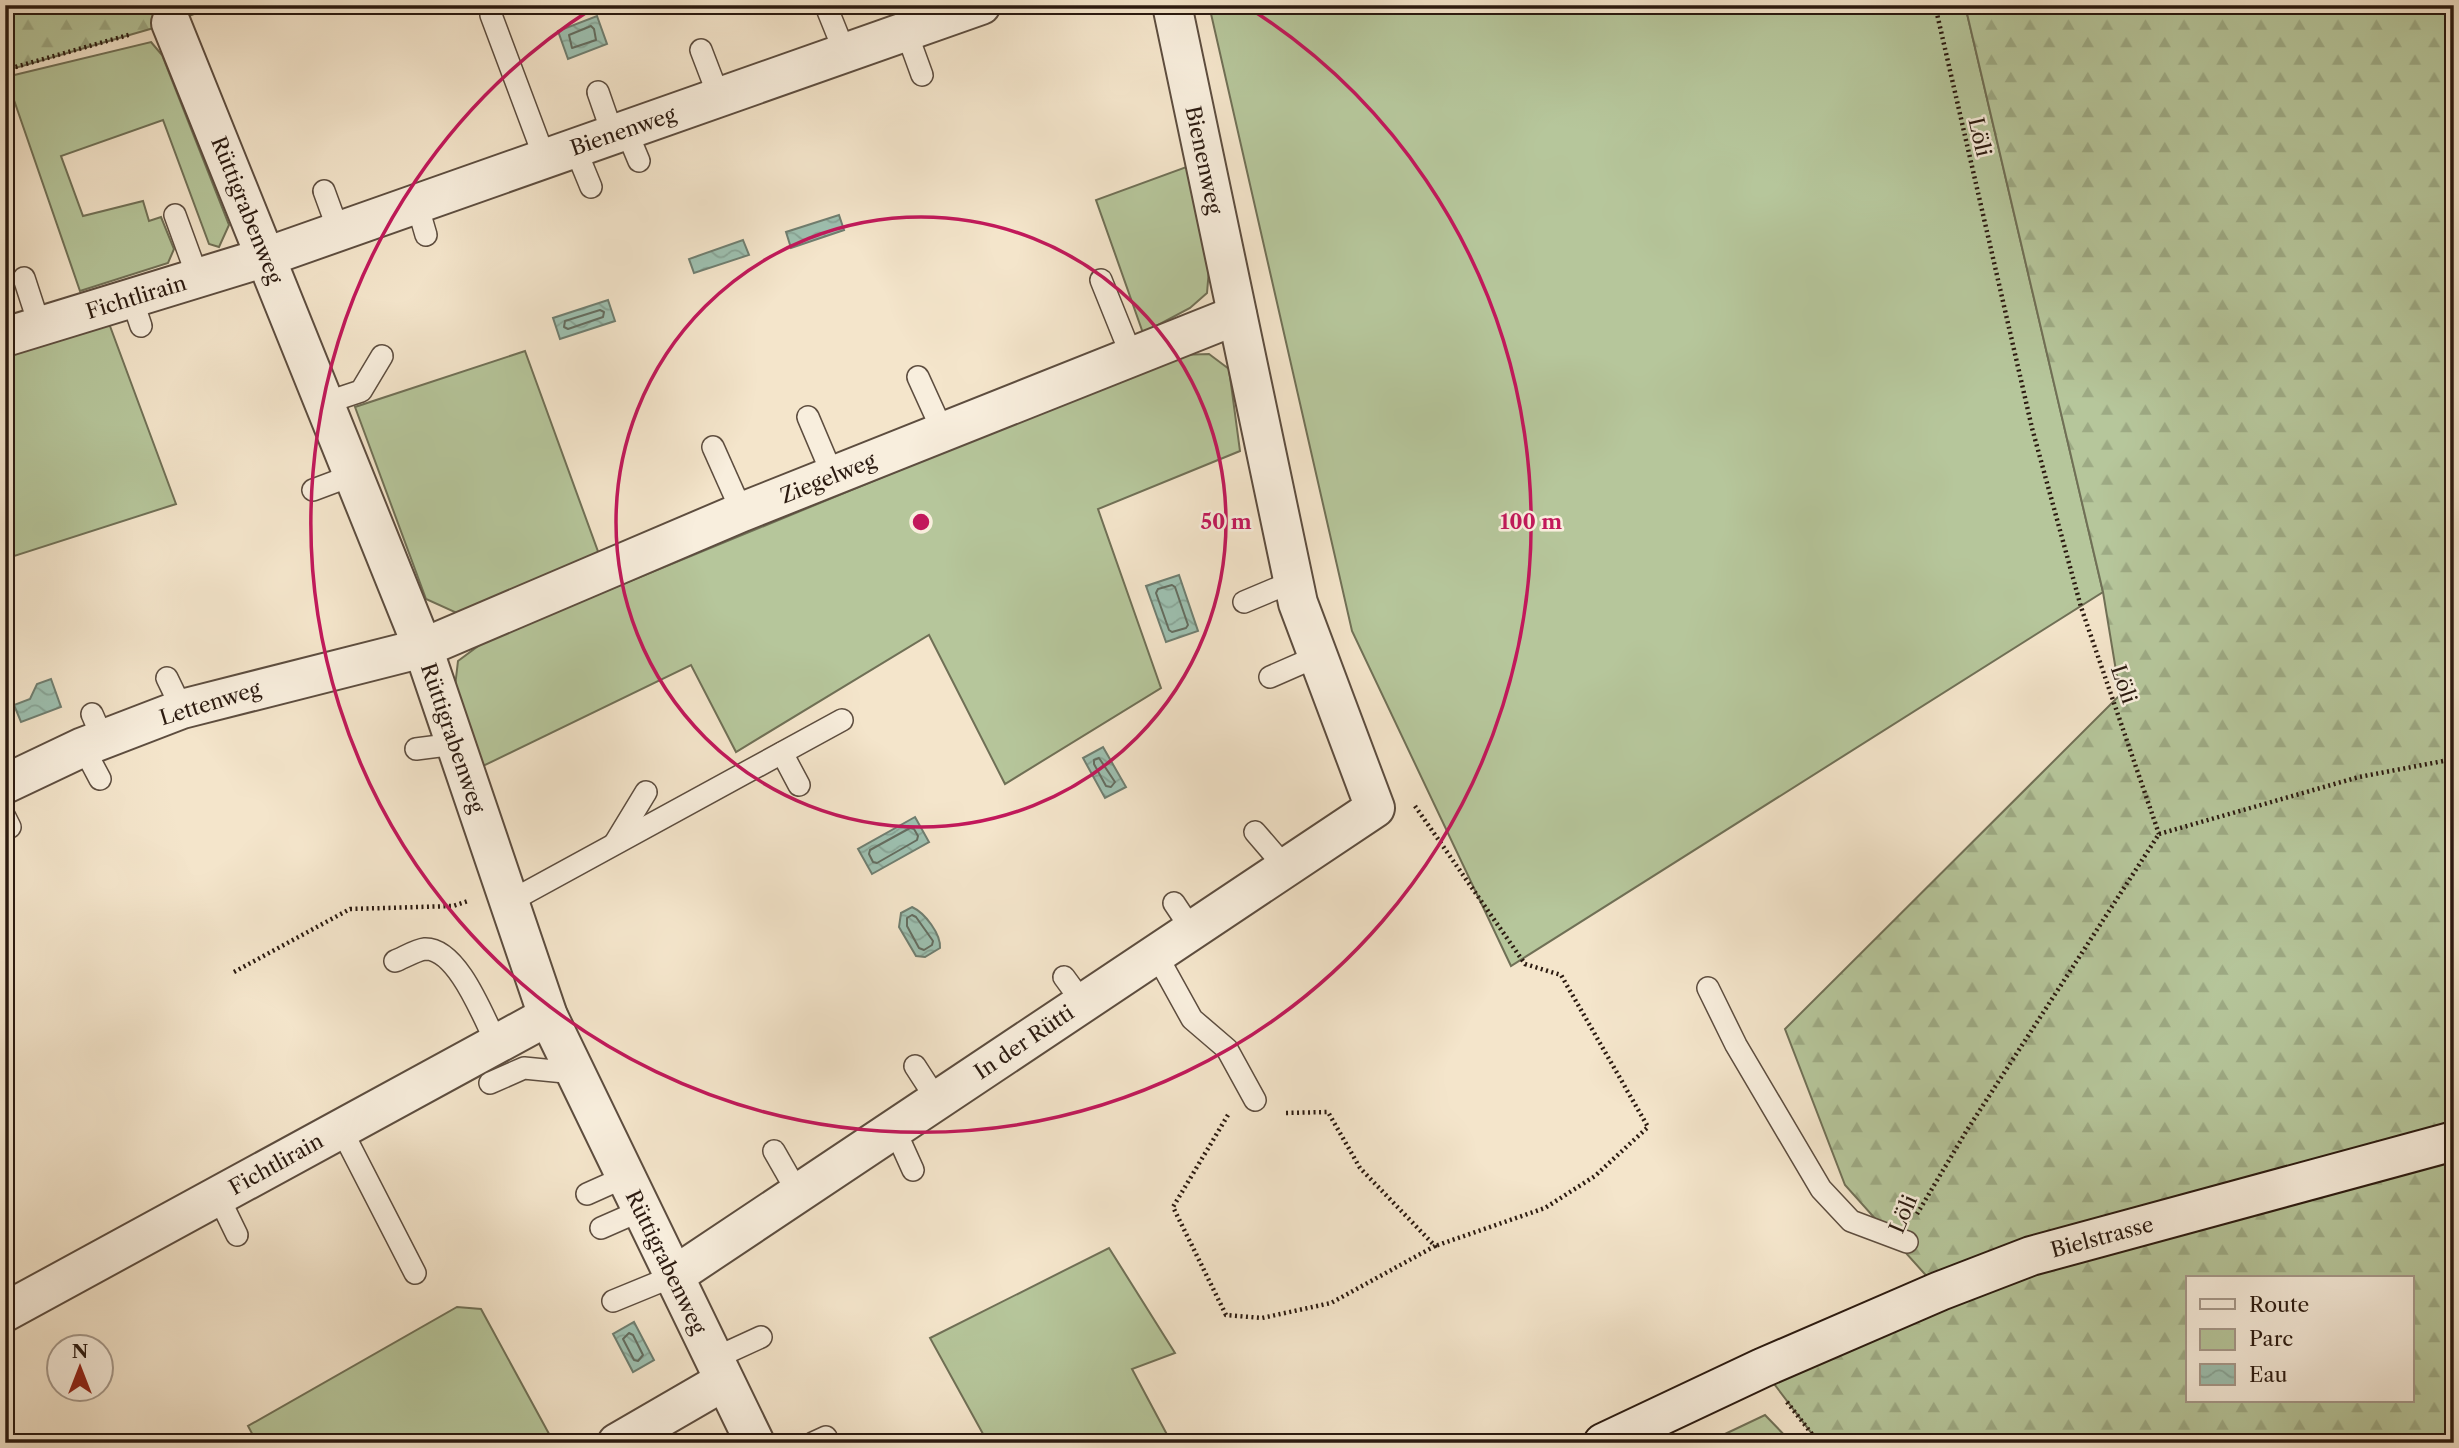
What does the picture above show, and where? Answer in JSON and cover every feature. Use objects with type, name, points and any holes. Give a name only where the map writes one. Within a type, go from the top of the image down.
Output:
[{"type":"street","name":"Bienenweg","points":[[1172,5],[1298,603],[1375,808]]},
{"type":"street","name":"Bienenweg","points":[[266,257],[339,232],[421,220],[560,153],[626,142],[719,97],[963,8]]},
{"type":"street","name":"Rüttigrabenweg","points":[[171,23],[423,648],[548,1016],[755,1443]]},
{"type":"street","name":"Fichtlirain","points":[[23,332],[136,312],[198,278],[266,257]]},
{"type":"street","name":"Ziegelweg","points":[[423,648],[742,512],[1237,315]]},
{"type":"street","name":"Lettenweg","points":[[5,784],[94,745],[175,693],[423,648]]},
{"type":"street","name":"In der Rütti","points":[[674,1276],[937,1100],[1073,990],[1156,954],[1183,916],[1286,868],[1375,808]]},
{"type":"street","name":"Fichtlirain","points":[[5,1312],[548,1016]]},
{"type":"street","name":"Bielstrasse","points":[[1603,1443],[1762,1368],[1940,1291],[2031,1256],[2454,1140]]},
{"type":"street","points":[[617,1443],[719,1370]]},
{"type":"lane","points":[[826,6],[845,53]]},
{"type":"lane","points":[[491,15],[560,153],[591,187]]},
{"type":"lane","points":[[906,31],[922,75]]},
{"type":"lane","points":[[701,50],[719,97]]},
{"type":"lane","points":[[598,92],[626,142]]},
{"type":"lane","points":[[324,191],[339,232]]},
{"type":"lane","points":[[175,215],[198,278]]},
{"type":"lane","points":[[23,332],[24,278]]},
{"type":"lane","points":[[1101,281],[1132,357]]},
{"type":"lane","points":[[325,403],[361,391],[382,356]]},
{"type":"lane","points":[[918,377],[943,432]]},
{"type":"lane","points":[[808,417],[833,476]]},
{"type":"lane","points":[[713,447],[742,512]]},
{"type":"lane","points":[[313,490],[353,475]]},
{"type":"lane","points":[[1244,601],[1294,581]]},
{"type":"lane","points":[[1270,677],[1318,656]]},
{"type":"lane","points":[[506,895],[614,845],[842,720]]},
{"type":"lane","points":[[416,749],[455,744]]},
{"type":"lane","points":[[782,753],[799,785]]},
{"type":"lane","points":[[614,845],[646,792]]},
{"type":"lane","points":[[1255,832],[1286,868]]},
{"type":"lane","points":[[395,961],[424,949],[442,953],[458,969],[497,1044]]},
{"type":"lane","points":[[1156,954],[1192,1019],[1227,1049],[1255,1100]]},
{"type":"lane","points":[[1708,988],[1736,1045],[1821,1189],[1851,1220],[1907,1242]]},
{"type":"lane","points":[[915,1066],[937,1100]]},
{"type":"lane","points":[[490,1083],[524,1069],[575,1073]]},
{"type":"lane","points":[[894,1128],[913,1170]]},
{"type":"lane","points":[[341,1129],[415,1273]]},
{"type":"lane","points":[[774,1151],[798,1193]]},
{"type":"lane","points":[[587,1194],[634,1194]]},
{"type":"lane","points":[[601,1228],[634,1194]]},
{"type":"lane","points":[[218,1196],[237,1235]]},
{"type":"lane","points":[[612,1301],[674,1276]]},
{"type":"lane","points":[[719,1370],[761,1337]]},
{"type":"path","points":[[5,70],[171,23],[217,5]]},
{"type":"path","name":"Löli","points":[[1907,1242],[1918,1210],[2159,834],[2081,607],[2032,428],[1935,5]]},
{"type":"path","points":[[2159,834],[2359,777],[2454,759]]},
{"type":"path","points":[[1223,1103],[1229,1114],[1173,1207],[1226,1315],[1262,1318],[1331,1303],[1435,1246],[1545,1208],[1595,1176],[1648,1127],[1561,975],[1525,964],[1405,791],[1375,808]]},
{"type":"path","points":[[234,972],[350,909],[453,906],[506,895]]},
{"type":"path","points":[[1278,1113],[1328,1112],[1360,1168],[1435,1246]]},
{"type":"path","points":[[1762,1368],[1818,1443]]},
{"type":"green space","points":[[5,5],[217,5],[171,23],[5,71]]},
{"type":"green space","points":[[1209,5],[1965,5],[2103,592],[1511,966],[1352,631]]},
{"type":"green space","points":[[1965,5],[2454,5],[2454,1443],[1819,1443],[1762,1368],[1940,1291],[1845,1185],[1785,1029],[2120,695],[2103,592]]},
{"type":"green space","points":[[151,42],[162,55],[229,225],[219,247],[209,244],[163,120],[61,156],[83,216],[143,201],[149,221],[161,217],[174,249],[168,263],[80,291],[6,77]]},
{"type":"green space","points":[[1189,166],[1209,269],[1207,293],[1190,308],[1143,333],[1096,200]]},
{"type":"green space","points":[[107,318],[176,504],[5,559],[5,344]]},
{"type":"green space","points":[[525,351],[600,557],[459,614],[426,599],[355,407]]},
{"type":"green space","points":[[1209,354],[1229,369],[1240,451],[1098,509],[1161,688],[1005,784],[929,635],[736,752],[691,665],[483,766],[454,695],[458,661],[485,641],[1179,355]]},
{"type":"green space","points":[[1109,1248],[1175,1353],[1132,1369],[1171,1442],[988,1443],[930,1338]]},
{"type":"green space","points":[[457,1307],[481,1309],[554,1443],[257,1443],[248,1426]]},
{"type":"green space","points":[[1765,1415],[1792,1443],[1706,1443]]},
{"type":"water","points":[[597,16],[607,44],[568,59],[558,31]]},
{"type":"water","points":[[839,215],[844,230],[791,248],[786,232]]},
{"type":"water","points":[[743,240],[749,255],[694,273],[689,259]]},
{"type":"water","points":[[608,300],[615,321],[560,339],[553,318]]},
{"type":"water","points":[[1179,575],[1198,631],[1166,642],[1146,586]]},
{"type":"water","points":[[51,679],[61,707],[21,722],[14,705],[30,699],[37,684]]},
{"type":"water","points":[[1103,747],[1126,787],[1105,798],[1083,758]]},
{"type":"water","points":[[915,817],[929,842],[872,874],[858,849]]},
{"type":"water","points":[[912,907],[931,924],[940,942],[940,948],[925,957],[916,956],[899,927],[901,913]]},
{"type":"water","points":[[634,1322],[654,1360],[633,1372],[613,1334]]}]
